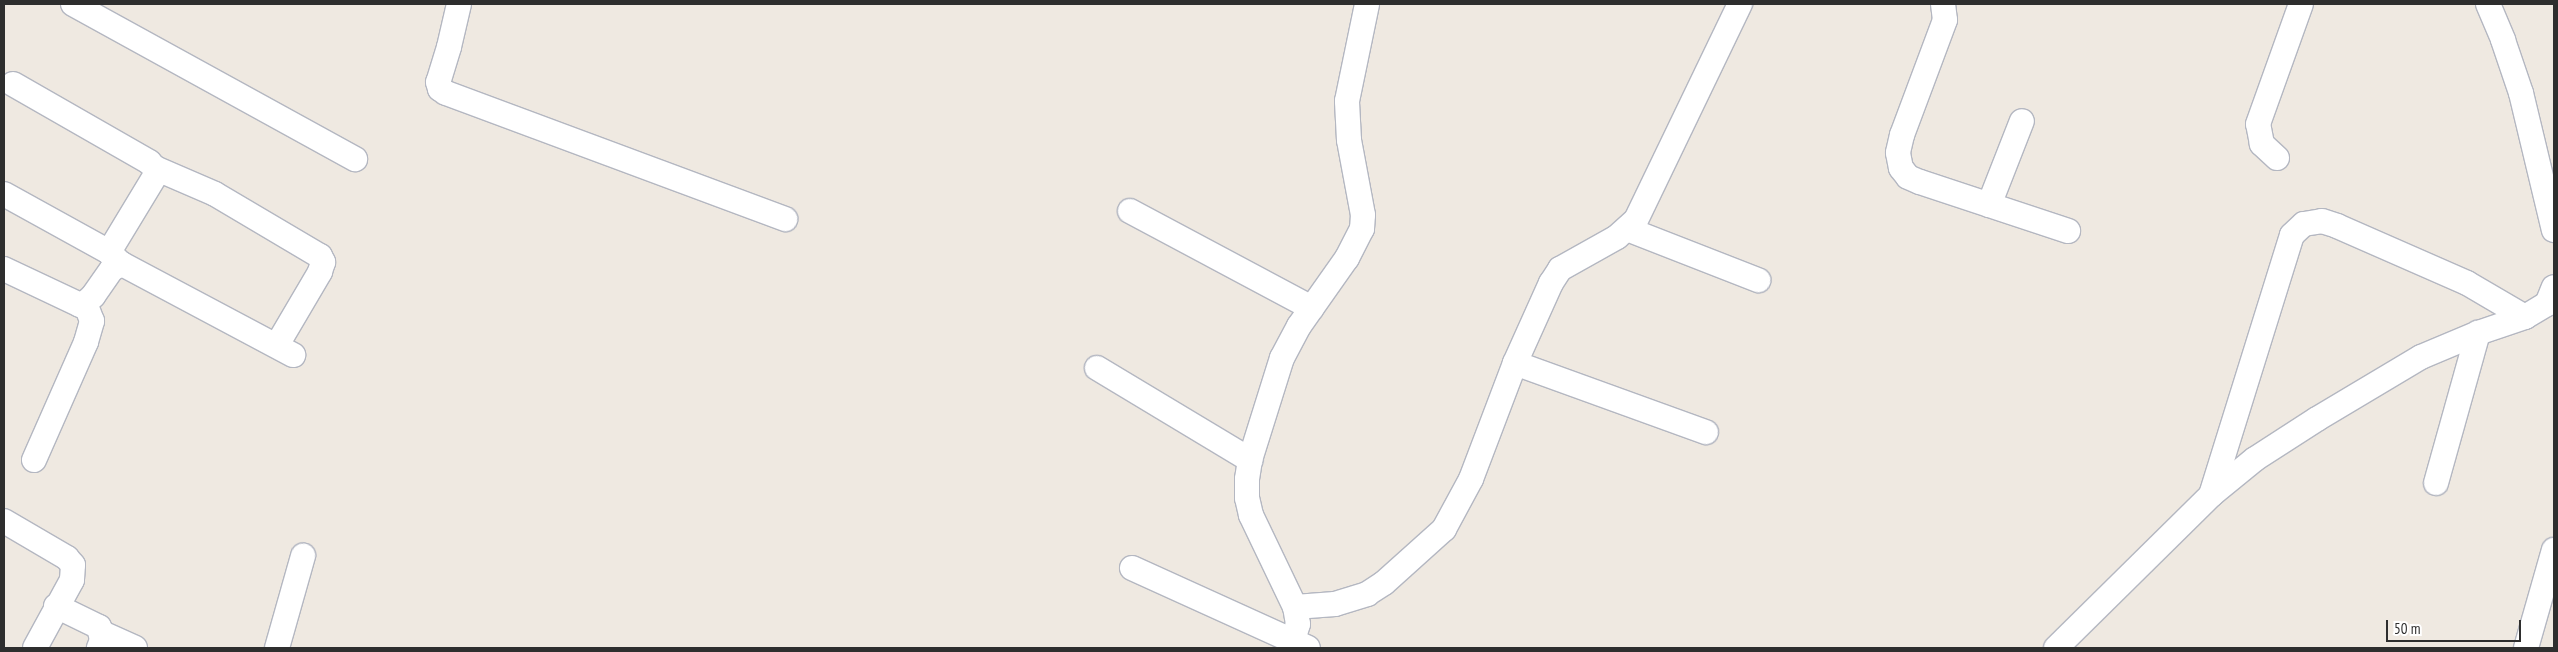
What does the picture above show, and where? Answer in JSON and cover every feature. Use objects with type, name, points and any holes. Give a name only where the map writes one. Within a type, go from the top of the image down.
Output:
[{"type":"street","points":[[72,4],[354,159]]},
{"type":"street","points":[[459,4],[449,47],[438,82],[440,88],[446,93],[785,219]]},
{"type":"street","points":[[1132,568],[1297,646],[1298,624],[1295,607],[1251,515],[1247,498],[1250,460],[1282,358],[1299,326],[1347,258],[1362,229],[1363,215],[1350,140],[1347,101],[1367,4]]},
{"type":"street","points":[[1295,607],[1335,604],[1367,594],[1384,583],[1444,529],[1471,479],[1515,363],[1542,301],[1560,269],[1627,229],[1636,220],[1740,4]]},
{"type":"street","points":[[1943,4],[1945,20],[1902,134],[1898,153],[1901,168],[1908,177],[2068,231]]},
{"type":"street","points":[[2277,158],[2262,144],[2258,124],[2301,4]]},
{"type":"street","points":[[2488,4],[2503,40],[2521,93],[2554,230]]},
{"type":"street","points":[[4,194],[116,258],[285,350],[323,262],[320,256],[215,194],[155,168],[150,162],[13,84]]},
{"type":"street","points":[[1989,205],[2022,120]]},
{"type":"street","points":[[4,269],[75,304],[86,303],[112,268],[155,176],[155,168]]},
{"type":"street","points":[[1130,211],[1312,308]]},
{"type":"street","points":[[2210,495],[2292,235],[2304,224],[2312,220],[2337,226],[2467,282],[2525,317]]},
{"type":"street","points":[[1627,229],[1758,280]]},
{"type":"street","points":[[34,460],[86,342],[92,321],[86,303]]},
{"type":"street","points":[[2056,648],[2210,495],[2255,459],[2317,419],[2422,357],[2478,333],[2525,317],[2552,303]]},
{"type":"street","points":[[2436,483],[2478,333]]},
{"type":"street","points":[[1515,363],[1706,432]]},
{"type":"street","points":[[1097,368],[1250,460]]},
{"type":"street","points":[[4,521],[67,558],[74,565],[72,580],[56,606],[35,648]]},
{"type":"street","points":[[2526,648],[2554,550]]},
{"type":"street","points":[[277,648],[302,556]]},
{"type":"street","points":[[56,606],[94,624],[100,641],[135,648]]}]
